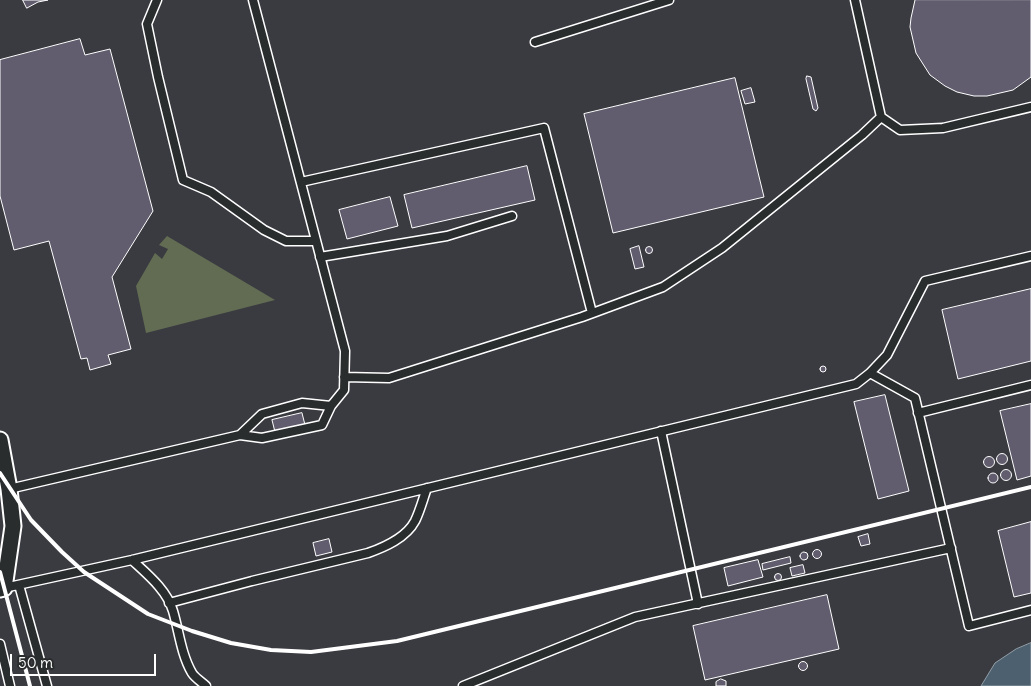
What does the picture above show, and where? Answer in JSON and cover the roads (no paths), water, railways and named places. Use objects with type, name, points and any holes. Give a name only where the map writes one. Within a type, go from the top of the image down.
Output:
[{"type":"street","points":[[0,440],[14,526],[2,589]]},
{"type":"lane","points":[[157,0],[148,24],[158,77],[183,180],[211,192],[264,230],[279,237],[286,240],[316,241]]},
{"type":"lane","points":[[9,489],[240,435],[262,438],[322,425],[331,406],[344,390],[344,351],[253,0]]},
{"type":"lane","points":[[535,42],[670,0]]},
{"type":"lane","points":[[855,0],[881,117],[900,130],[943,128],[1031,107]]},
{"type":"lane","points":[[344,377],[389,378],[592,313],[663,287],[722,248],[862,136],[881,117]]},
{"type":"lane","points":[[300,182],[544,128],[592,313]]},
{"type":"lane","points":[[320,257],[447,236],[512,216]]},
{"type":"lane","points":[[2,589],[132,560],[856,384],[870,373],[887,355],[925,280],[1031,256]]},
{"type":"lane","points":[[870,373],[915,398],[970,626],[1031,610]]},
{"type":"lane","points":[[918,413],[1031,385]]},
{"type":"lane","points":[[240,435],[262,414],[302,404],[331,406]]},
{"type":"lane","points":[[661,431],[698,604]]},
{"type":"lane","points":[[169,603],[384,548],[396,541],[414,522],[428,488]]},
{"type":"lane","points":[[464,686],[635,617],[951,548]]},
{"type":"lane","points":[[132,560],[150,577],[169,603],[173,610],[184,654],[193,674],[206,686]]},
{"type":"lane","points":[[19,585],[47,686]]},
{"type":"lane","points":[[0,644],[10,686]]},
{"type":"water","points":[[1031,643],[1031,686],[981,686],[995,663],[1016,649]]},
{"type":"railway","points":[[0,473],[31,520],[62,552],[84,572],[148,614],[192,631],[231,643],[271,650],[311,652],[397,641],[1031,487]]},
{"type":"railway","points":[[0,572],[30,686]]}]
